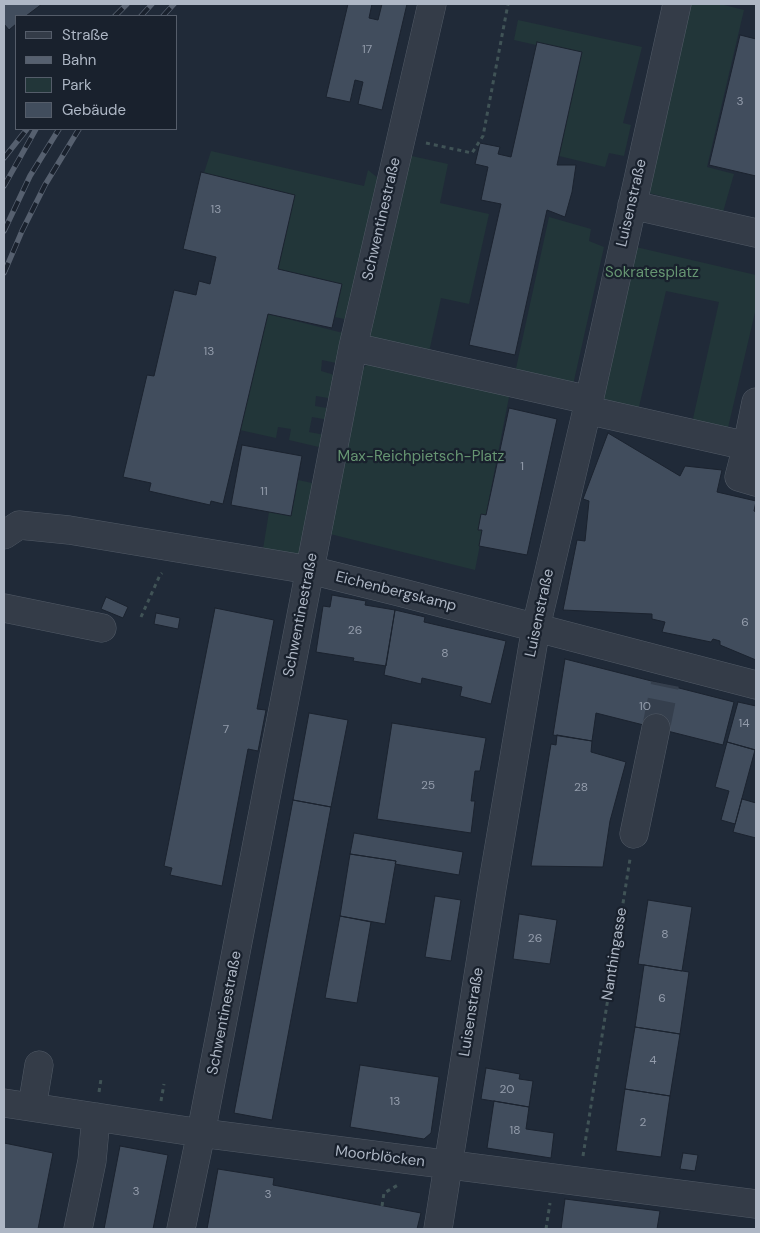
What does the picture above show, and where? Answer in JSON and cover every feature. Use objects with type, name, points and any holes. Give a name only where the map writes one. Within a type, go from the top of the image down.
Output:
[{"type":"street","name":"Schwentinestraße","points":[[181,1229],[353,347],[432,4]]},
{"type":"street","name":"Luisenstraße","points":[[438,1229],[536,627],[588,405],[677,4]]},
{"type":"street","points":[[632,205],[756,233]]},
{"type":"street","points":[[353,347],[747,446]]},
{"type":"street","points":[[756,402],[740,477],[756,482]]},
{"type":"street","name":"Eichenbergskamp","points":[[4,535],[19,525],[69,530],[310,570],[536,627],[668,673],[756,685]]},
{"type":"street","points":[[4,608],[102,628]]},
{"type":"street","points":[[634,834],[656,728]]},
{"type":"street","points":[[32,1107],[39,1065]]},
{"type":"street","name":"Moorblöcken","points":[[4,1103],[201,1133],[756,1204]]},
{"type":"street","points":[[78,1229],[92,1161],[96,1117]]},
{"type":"path","points":[[401,138],[472,152],[483,136],[508,4]]},
{"type":"path","points":[[141,617],[160,575],[171,566],[177,549]]},
{"type":"path","name":"Nanthingasse","points":[[579,1181],[634,834]]},
{"type":"green space","points":[[686,4],[720,4],[744,10],[707,167],[734,174],[723,212],[645,192]]},
{"type":"green space","points":[[518,20],[642,47],[623,123],[631,125],[624,156],[609,153],[605,167],[559,156],[582,52],[514,40]]},
{"type":"green space","points":[[211,151],[364,186],[368,170],[378,178],[349,320],[335,317],[342,284],[278,269],[295,195],[204,173]]},
{"type":"green space","points":[[407,155],[448,164],[440,203],[489,214],[469,304],[441,298],[429,352],[367,337]]},
{"type":"green space","points":[[549,217],[591,229],[589,241],[604,247],[573,385],[515,373]]},
{"type":"green space","name":"Sokratesplatz","points":[[636,247],[756,275],[756,308],[727,432],[692,423],[719,302],[666,291],[638,411],[600,402]]},
{"type":"green space","points":[[268,314],[347,334],[341,364],[322,360],[321,371],[338,376],[334,399],[316,396],[315,406],[332,409],[329,420],[312,417],[309,432],[325,435],[323,448],[289,440],[291,429],[278,427],[276,438],[240,430]]},
{"type":"green space","name":"Max-Reichpietsch-Platz","points":[[377,361],[510,392],[475,570],[330,534],[360,372],[367,364]]},
{"type":"green space","points":[[298,480],[317,484],[306,546],[298,557],[263,549],[269,512],[291,516]]},
{"type":"building","points":[[4,4],[42,4],[27,15],[15,15],[15,25],[9,30],[4,24]]},
{"type":"building","points":[[348,4],[372,4],[369,18],[378,20],[382,4],[407,4],[382,110],[358,104],[363,82],[355,80],[350,102],[326,97]]},
{"type":"building","points":[[740,35],[756,39],[756,176],[709,165]]},
{"type":"building","points":[[537,42],[582,52],[557,165],[576,165],[572,192],[565,217],[547,210],[515,355],[469,345],[501,204],[481,200],[488,167],[475,164],[480,143],[500,147],[498,154],[511,157]]},
{"type":"building","points":[[201,172],[295,195],[278,269],[342,284],[332,328],[268,314],[223,504],[211,501],[210,505],[149,491],[151,483],[123,477],[147,375],[154,376],[174,290],[196,295],[199,281],[210,284],[216,257],[183,249]]},
{"type":"building","points":[[509,408],[557,419],[527,555],[479,546],[482,530],[478,530],[481,514],[486,515]]},
{"type":"building","points":[[608,433],[680,476],[685,466],[722,470],[717,492],[756,501],[754,511],[756,512],[756,660],[720,645],[720,641],[713,639],[711,642],[662,632],[665,622],[652,619],[652,614],[563,610],[577,540],[585,541],[589,501],[583,499]]},
{"type":"building","points":[[242,445],[302,456],[291,516],[231,505]]},
{"type":"building","points":[[332,595],[366,601],[365,605],[395,610],[386,666],[353,661],[354,658],[316,652],[323,606],[330,607]]},
{"type":"building","points":[[106,597],[128,607],[123,618],[101,609]]},
{"type":"building","points":[[215,608],[274,620],[257,709],[266,710],[258,751],[248,749],[222,886],[170,875],[172,868],[164,866]]},
{"type":"building","points":[[395,610],[425,617],[424,622],[506,641],[491,704],[460,696],[462,687],[422,678],[421,684],[384,675]]},
{"type":"building","points":[[156,613],[180,618],[178,629],[154,624]]},
{"type":"building","points":[[565,659],[734,702],[723,745],[596,713],[592,741],[553,735]]},
{"type":"building","points":[[738,702],[756,706],[756,750],[727,742]]},
{"type":"building","points":[[309,713],[348,720],[331,807],[293,800]]},
{"type":"building","points":[[392,723],[486,738],[480,771],[475,771],[471,801],[475,801],[471,833],[377,819]]},
{"type":"building","points":[[557,735],[592,741],[591,752],[626,762],[610,821],[603,867],[531,866],[551,744],[556,745]]},
{"type":"building","points":[[727,742],[755,750],[735,824],[721,820],[729,791],[715,787]]},
{"type":"building","points":[[742,799],[756,803],[756,838],[733,832]]},
{"type":"building","points":[[293,800],[331,807],[272,1120],[234,1113]]},
{"type":"building","points":[[354,833],[463,852],[459,875],[395,864],[396,861],[350,854]]},
{"type":"building","points":[[350,854],[396,861],[385,924],[340,916]]},
{"type":"building","points":[[435,896],[461,900],[451,961],[425,957]]},
{"type":"building","points":[[648,900],[692,907],[682,971],[638,964]]},
{"type":"building","points":[[519,914],[557,920],[550,964],[513,959]]},
{"type":"building","points":[[340,916],[371,922],[357,1003],[325,998]]},
{"type":"building","points":[[644,965],[689,972],[680,1034],[635,1027]]},
{"type":"building","points":[[635,1027],[680,1034],[670,1096],[625,1089]]},
{"type":"building","points":[[360,1065],[439,1077],[431,1133],[424,1139],[350,1127]]},
{"type":"building","points":[[486,1068],[520,1074],[519,1079],[533,1081],[529,1107],[481,1099]]},
{"type":"building","points":[[625,1089],[670,1096],[661,1157],[616,1151]]},
{"type":"building","points":[[494,1101],[529,1107],[526,1129],[554,1133],[551,1158],[487,1148]]},
{"type":"building","points":[[4,1143],[53,1153],[38,1229],[4,1229]]},
{"type":"building","points":[[120,1146],[168,1155],[153,1229],[104,1229]]},
{"type":"building","points":[[683,1153],[698,1155],[695,1171],[680,1169]]},
{"type":"building","points":[[218,1169],[274,1178],[273,1185],[421,1213],[417,1229],[207,1229]]},
{"type":"building","points":[[565,1199],[660,1211],[657,1229],[561,1229]]},
{"type":"tunnel","points":[[656,728],[665,684]]},
{"type":"railway","points":[[116,15],[127,4]]},
{"type":"railway","points":[[142,15],[152,4]]},
{"type":"railway","points":[[164,15],[174,4]]},
{"type":"railway","points":[[4,158],[26,130]]},
{"type":"railway","points":[[4,186],[35,130]]},
{"type":"railway","points":[[4,231],[30,176],[58,130]]},
{"type":"railway","points":[[4,273],[45,185],[78,130]]}]
